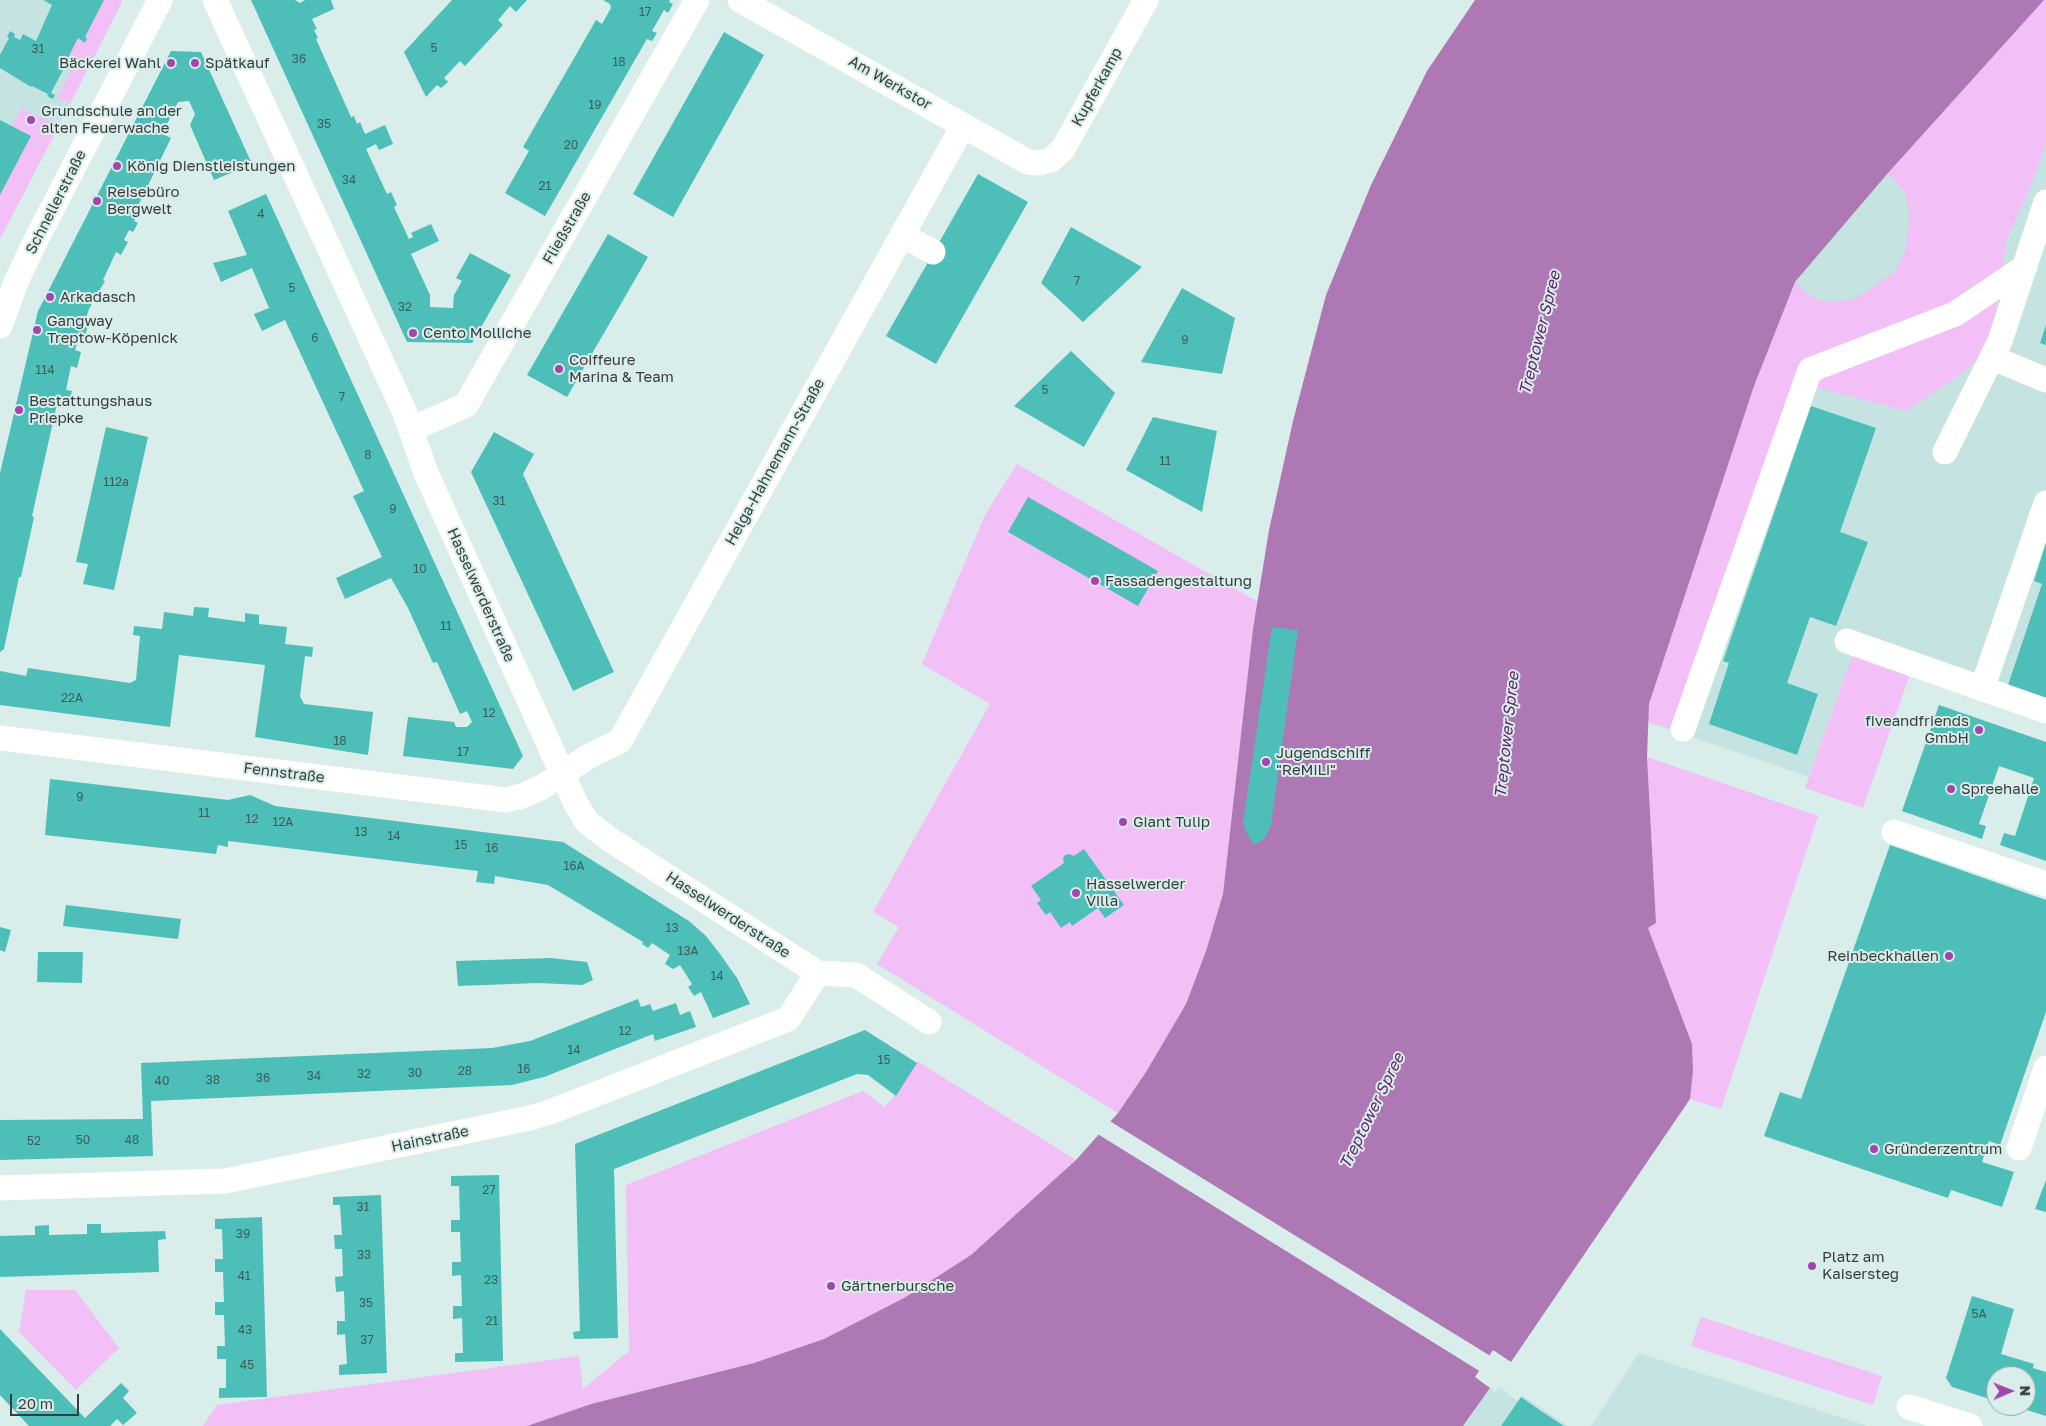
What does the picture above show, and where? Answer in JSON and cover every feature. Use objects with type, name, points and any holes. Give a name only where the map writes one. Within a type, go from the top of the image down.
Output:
[{"type":"street","name":"Schnellerstraße","points":[[0,326],[16,282],[36,240],[160,0]]},
{"type":"street","name":"Hasselwerderstraße","points":[[215,0],[412,429],[426,472],[576,804],[587,822],[612,841],[818,973],[856,975],[929,1022]]},
{"type":"street","name":"Fließstraße","points":[[412,429],[466,404],[697,0]]},
{"type":"street","name":"Am Werkstor","points":[[740,0],[1028,162],[1040,163]]},
{"type":"street","name":"Kupferkamp","points":[[1040,163],[1051,160],[1063,149],[1146,0]]},
{"type":"street","name":"Helga-Hahnemann-Straße","points":[[562,773],[589,756],[620,741],[963,126]]},
{"type":"street","points":[[1945,452],[1993,358],[2046,202]]},
{"type":"street","points":[[902,235],[933,252]]},
{"type":"street","points":[[1683,729],[1810,370],[1955,314],[2025,267]]},
{"type":"street","points":[[1993,358],[2046,380]]},
{"type":"street","points":[[1982,689],[2046,503]]},
{"type":"street","points":[[1847,641],[2046,711]]},
{"type":"street","name":"Fennstraße","points":[[0,738],[506,800],[522,796],[542,787],[562,773]]},
{"type":"street","points":[[1894,832],[2046,884]]},
{"type":"street","name":"Hainstraße","points":[[0,1188],[225,1181],[530,1118],[550,1112],[788,1019],[818,973]]},
{"type":"street","points":[[2019,1148],[2046,1068]]},
{"type":"street","points":[[1909,1407],[1970,1426]]},
{"type":"shaded area","name":"Grundschule an der alten Feuerwache","points":[[0,0],[122,0],[0,239]]},
{"type":"shaded area","points":[[104,0],[121,0],[121,4],[70,104],[57,98],[71,71],[68,69],[70,64],[66,62],[78,38],[84,42]]},
{"type":"shaded area","points":[[2046,0],[2046,721],[1853,654],[1809,777],[1648,722],[1795,282],[1888,173]]},
{"type":"shaded area","points":[[2046,0],[2046,143],[2032,183],[2007,239],[1995,314],[1982,355],[1962,373],[1906,411],[1795,382],[1671,729],[1648,722],[1649,704],[1754,386],[1795,282],[1814,299],[1835,302],[1855,299],[1895,272],[1906,249],[1910,215],[1905,192],[1888,173]]},
{"type":"shaded area","points":[[22,108],[59,126],[0,239],[0,195],[31,136],[12,126]]},
{"type":"shaded area","points":[[1017,464],[1258,602],[1223,894],[1206,951],[1186,1004],[1146,1072],[1118,1113],[877,964],[899,927],[873,912],[990,704],[922,664],[985,515]]},
{"type":"shaded area","points":[[1853,654],[1910,674],[1863,808],[1805,788]]},
{"type":"shaded area","points":[[1647,757],[1818,816],[1721,1109],[1690,1099],[1693,1071],[1692,1044],[1648,928],[1656,923]]},
{"type":"shaded area","points":[[917,1061],[1076,1160],[971,1255],[904,1298],[824,1339],[754,1363],[591,1404],[527,1426],[203,1426],[217,1405],[579,1356],[583,1389],[629,1351],[626,1185],[863,1091],[884,1107],[899,1092]]},
{"type":"shaded area","points":[[26,1290],[75,1290],[119,1348],[76,1390],[19,1332]]},
{"type":"shaded area","points":[[1701,1317],[1882,1376],[1873,1405],[1691,1346]]},
{"type":"shaded area","points":[[1639,1353],[1681,1367],[1868,1426],[1591,1426]]},
{"type":"shaded area","points":[[1499,1387],[1518,1401],[1522,1395],[1568,1426],[1464,1426],[1490,1388],[1495,1392]]},
{"type":"water","name":"Treptower Spree","points":[[1475,0],[2044,0],[1888,173],[1795,282],[1754,386],[1649,704],[1647,757],[1656,923],[1648,928],[1692,1044],[1693,1071],[1690,1099],[1511,1362],[1493,1350],[1475,1377],[1490,1388],[1463,1426],[527,1426],[591,1404],[754,1363],[824,1339],[904,1298],[971,1255],[1076,1160],[1118,1113],[1146,1072],[1186,1004],[1206,951],[1223,894],[1253,629],[1269,530],[1293,421],[1326,295],[1371,185],[1427,71]]},
{"type":"pier","points":[[1108,1120],[1492,1357],[1481,1372],[1096,1133]]},
{"type":"building","points":[[43,0],[104,0],[85,37],[87,38],[85,43],[78,38],[66,62],[70,64],[67,69],[64,68],[51,93],[55,95],[53,99],[47,96],[48,94],[31,87],[0,68],[0,55],[9,38],[7,37],[10,31],[15,34],[14,37],[20,40],[23,34],[36,41],[52,5]]},
{"type":"building","points":[[251,0],[295,0],[300,3],[305,0],[331,0],[334,9],[312,19],[317,29],[314,30],[318,38],[316,39],[351,117],[354,116],[357,124],[360,122],[365,134],[385,125],[393,144],[379,150],[376,144],[366,149],[387,194],[391,192],[397,205],[394,207],[409,239],[413,237],[411,233],[431,224],[439,241],[411,254],[430,295],[430,307],[453,308],[454,295],[462,281],[456,278],[470,253],[511,275],[472,343],[407,342]]},
{"type":"building","points":[[452,0],[527,0],[516,12],[510,6],[498,20],[503,25],[465,66],[460,61],[444,78],[448,82],[441,88],[437,85],[426,97],[404,52]]},
{"type":"building","points":[[603,0],[670,0],[669,2],[673,4],[668,13],[664,10],[652,31],[657,33],[652,41],[647,39],[545,216],[505,193],[529,151],[523,147],[596,20],[602,24],[611,8],[610,4]]},
{"type":"building","points":[[724,32],[764,55],[673,217],[633,194]]},
{"type":"building","points":[[171,51],[201,52],[252,164],[214,180],[190,125],[195,114],[189,101],[178,102],[162,134],[171,138],[136,210],[139,211],[134,221],[138,223],[133,232],[129,230],[124,240],[128,242],[121,255],[116,252],[103,280],[105,281],[89,309],[85,321],[89,323],[83,342],[78,340],[75,350],[81,352],[77,368],[71,366],[66,390],[72,391],[68,407],[57,404],[32,516],[34,517],[21,577],[19,577],[4,649],[0,652],[0,473],[38,311]]},
{"type":"building","points":[[0,120],[31,136],[0,195]]},
{"type":"building","points":[[978,174],[1028,202],[936,364],[886,336]]},
{"type":"building","points":[[266,194],[523,756],[513,769],[403,756],[408,717],[454,722],[456,727],[467,727],[472,722],[467,711],[460,714],[437,662],[433,663],[408,608],[391,578],[345,599],[336,578],[382,557],[353,496],[364,491],[285,320],[262,331],[254,314],[269,308],[252,268],[221,282],[213,263],[247,255],[228,211]]},
{"type":"building","points":[[1071,227],[1142,267],[1083,322],[1041,283]]},
{"type":"building","points":[[608,234],[648,257],[567,397],[527,375]]},
{"type":"building","points":[[1182,288],[1235,318],[1222,374],[1141,362]]},
{"type":"building","points":[[2046,325],[2046,345],[2040,343]]},
{"type":"building","points":[[1071,351],[1115,393],[1084,447],[1014,406]]},
{"type":"building","points":[[1811,406],[1876,428],[1840,532],[1868,542],[1836,626],[1810,617],[1787,683],[1818,694],[1797,755],[1709,724],[1729,663],[1723,661]]},
{"type":"building","points":[[1153,417],[1217,431],[1202,512],[1126,470]]},
{"type":"building","points":[[106,427],[148,437],[114,590],[83,584],[88,564],[76,562]]},
{"type":"building","points":[[494,432],[534,454],[523,474],[614,672],[573,691],[471,472]]},
{"type":"building","points":[[1028,497],[1158,571],[1138,606],[1008,532]]},
{"type":"building","points":[[2046,543],[2046,698],[2008,685],[2042,584],[2034,581]]},
{"type":"building","points":[[194,607],[209,608],[208,617],[245,622],[245,613],[259,615],[259,624],[287,627],[285,644],[313,647],[312,657],[305,656],[300,696],[304,704],[373,712],[368,755],[255,737],[265,665],[179,655],[170,727],[0,705],[0,671],[26,676],[28,668],[130,683],[136,680],[140,636],[133,635],[134,626],[162,629],[164,612],[193,616]]},
{"type":"building","name":"Jugendschiff \"ReMiLi\"","points":[[1272,627],[1298,630],[1271,825],[1264,839],[1254,845],[1243,823]]},
{"type":"building","name":"Spreehalle","points":[[1939,705],[2046,742],[2046,861],[2000,845],[2004,833],[2015,836],[2034,778],[1999,766],[1979,824],[1986,826],[1982,839],[1902,811]]},
{"type":"building","points":[[50,779],[228,800],[250,795],[275,806],[563,842],[689,921],[706,936],[720,954],[737,978],[750,1004],[713,1018],[701,992],[694,996],[688,987],[692,984],[680,965],[673,969],[665,964],[670,955],[652,943],[648,948],[642,944],[643,942],[548,885],[495,876],[494,884],[476,882],[478,871],[228,841],[228,847],[218,845],[216,854],[45,835]]},
{"type":"building","name":"Reinbeckhallen","points":[[1890,845],[2046,900],[2046,1012],[2000,1145],[1989,1141],[1982,1162],[2014,1172],[2002,1207],[1951,1190],[1948,1198],[1764,1136],[1780,1092],[1801,1099]]},
{"type":"building","name":"Hasselwerder Villa","points":[[1084,849],[1124,905],[1105,918],[1098,908],[1072,926],[1070,922],[1061,928],[1050,912],[1046,915],[1037,903],[1041,900],[1031,886],[1064,863],[1065,855],[1074,856]]},
{"type":"building","points":[[66,905],[181,919],[178,939],[63,926]]},
{"type":"building","points":[[0,927],[11,930],[5,952],[0,950]]},
{"type":"building","points":[[38,952],[83,952],[82,983],[37,982]]},
{"type":"building","points":[[550,958],[587,962],[593,980],[582,985],[538,983],[458,986],[456,961]]},
{"type":"building","points":[[638,999],[641,1007],[650,1004],[653,1011],[676,1003],[680,1015],[690,1011],[696,1027],[655,1041],[653,1034],[544,1077],[512,1085],[151,1101],[153,1156],[0,1160],[0,1120],[143,1119],[141,1063],[492,1048],[530,1041]]},
{"type":"building","points":[[865,1030],[917,1063],[896,1096],[868,1075],[857,1074],[614,1169],[618,1338],[574,1339],[573,1332],[580,1331],[575,1144]]},
{"type":"building","points":[[499,1175],[503,1361],[455,1362],[455,1353],[463,1353],[462,1318],[453,1319],[453,1306],[462,1306],[461,1275],[452,1276],[452,1262],[461,1262],[460,1232],[451,1232],[451,1220],[460,1220],[459,1186],[451,1186],[451,1176]]},
{"type":"building","points":[[2046,1180],[2046,1212],[2035,1209]]},
{"type":"building","points":[[381,1195],[387,1373],[339,1375],[339,1365],[347,1364],[345,1334],[337,1335],[337,1321],[345,1321],[344,1291],[336,1292],[335,1277],[343,1276],[342,1249],[335,1249],[334,1235],[342,1235],[340,1205],[333,1205],[333,1197]]},
{"type":"building","points":[[262,1217],[267,1397],[219,1398],[219,1388],[226,1388],[226,1359],[217,1359],[217,1346],[225,1346],[224,1315],[215,1315],[215,1302],[224,1302],[223,1272],[215,1272],[215,1259],[223,1259],[222,1229],[215,1229],[215,1219]]},
{"type":"building","points":[[87,1224],[101,1224],[101,1233],[165,1231],[166,1239],[158,1240],[159,1272],[0,1277],[0,1236],[35,1235],[35,1226],[49,1225],[49,1235],[87,1234]]},
{"type":"building","points":[[1972,1296],[2014,1309],[2001,1354],[2034,1364],[2034,1366],[1986,1366],[1986,1398],[1952,1387],[1946,1378]]},
{"type":"building","points":[[0,1329],[85,1418],[121,1383],[129,1391],[123,1398],[137,1413],[123,1425],[117,1419],[110,1426],[29,1426],[0,1395]]},
{"type":"building","points":[[2036,1369],[2046,1372],[2046,1416],[2036,1413]]},
{"type":"building","points":[[1521,1397],[1541,1411],[1564,1426],[1501,1426]]},
{"type":"place","name":"Bäckerei Wahl","points":[[171,63]]},
{"type":"place","name":"Spätkauf","points":[[195,63]]},
{"type":"place","name":"Grundschule an der alten Feuerwache","points":[[31,120]]},
{"type":"place","name":"König Dienstleistungen","points":[[117,166]]},
{"type":"place","name":"Reisebüro Bergwelt","points":[[97,201]]},
{"type":"place","name":"Arkadasch","points":[[50,297]]},
{"type":"place","name":"Gangway Treptow-Köpenick","points":[[37,330]]},
{"type":"place","name":"Cento Molliche","points":[[413,333]]},
{"type":"place","name":"Coiffeure Marina & Team","points":[[559,369]]},
{"type":"place","name":"Bestattungshaus Priepke","points":[[19,410]]},
{"type":"place","name":"Fassadengestaltung","points":[[1095,581]]},
{"type":"place","name":"fiveandfriends GmbH","points":[[1979,730]]},
{"type":"place","name":"Jugendschiff \"ReMiLi\"","points":[[1266,762]]},
{"type":"place","name":"Spreehalle","points":[[1951,789]]},
{"type":"place","name":"Giant Tulip","points":[[1123,822]]},
{"type":"place","name":"Hasselwerder Villa","points":[[1076,893]]},
{"type":"place","name":"Reinbeckhallen","points":[[1949,956]]},
{"type":"place","name":"Gründerzentrum","points":[[1874,1149]]},
{"type":"place","name":"Platz am Kaisersteg","points":[[1812,1266]]},
{"type":"place","name":"Gärtnerbursche","points":[[831,1286]]}]
